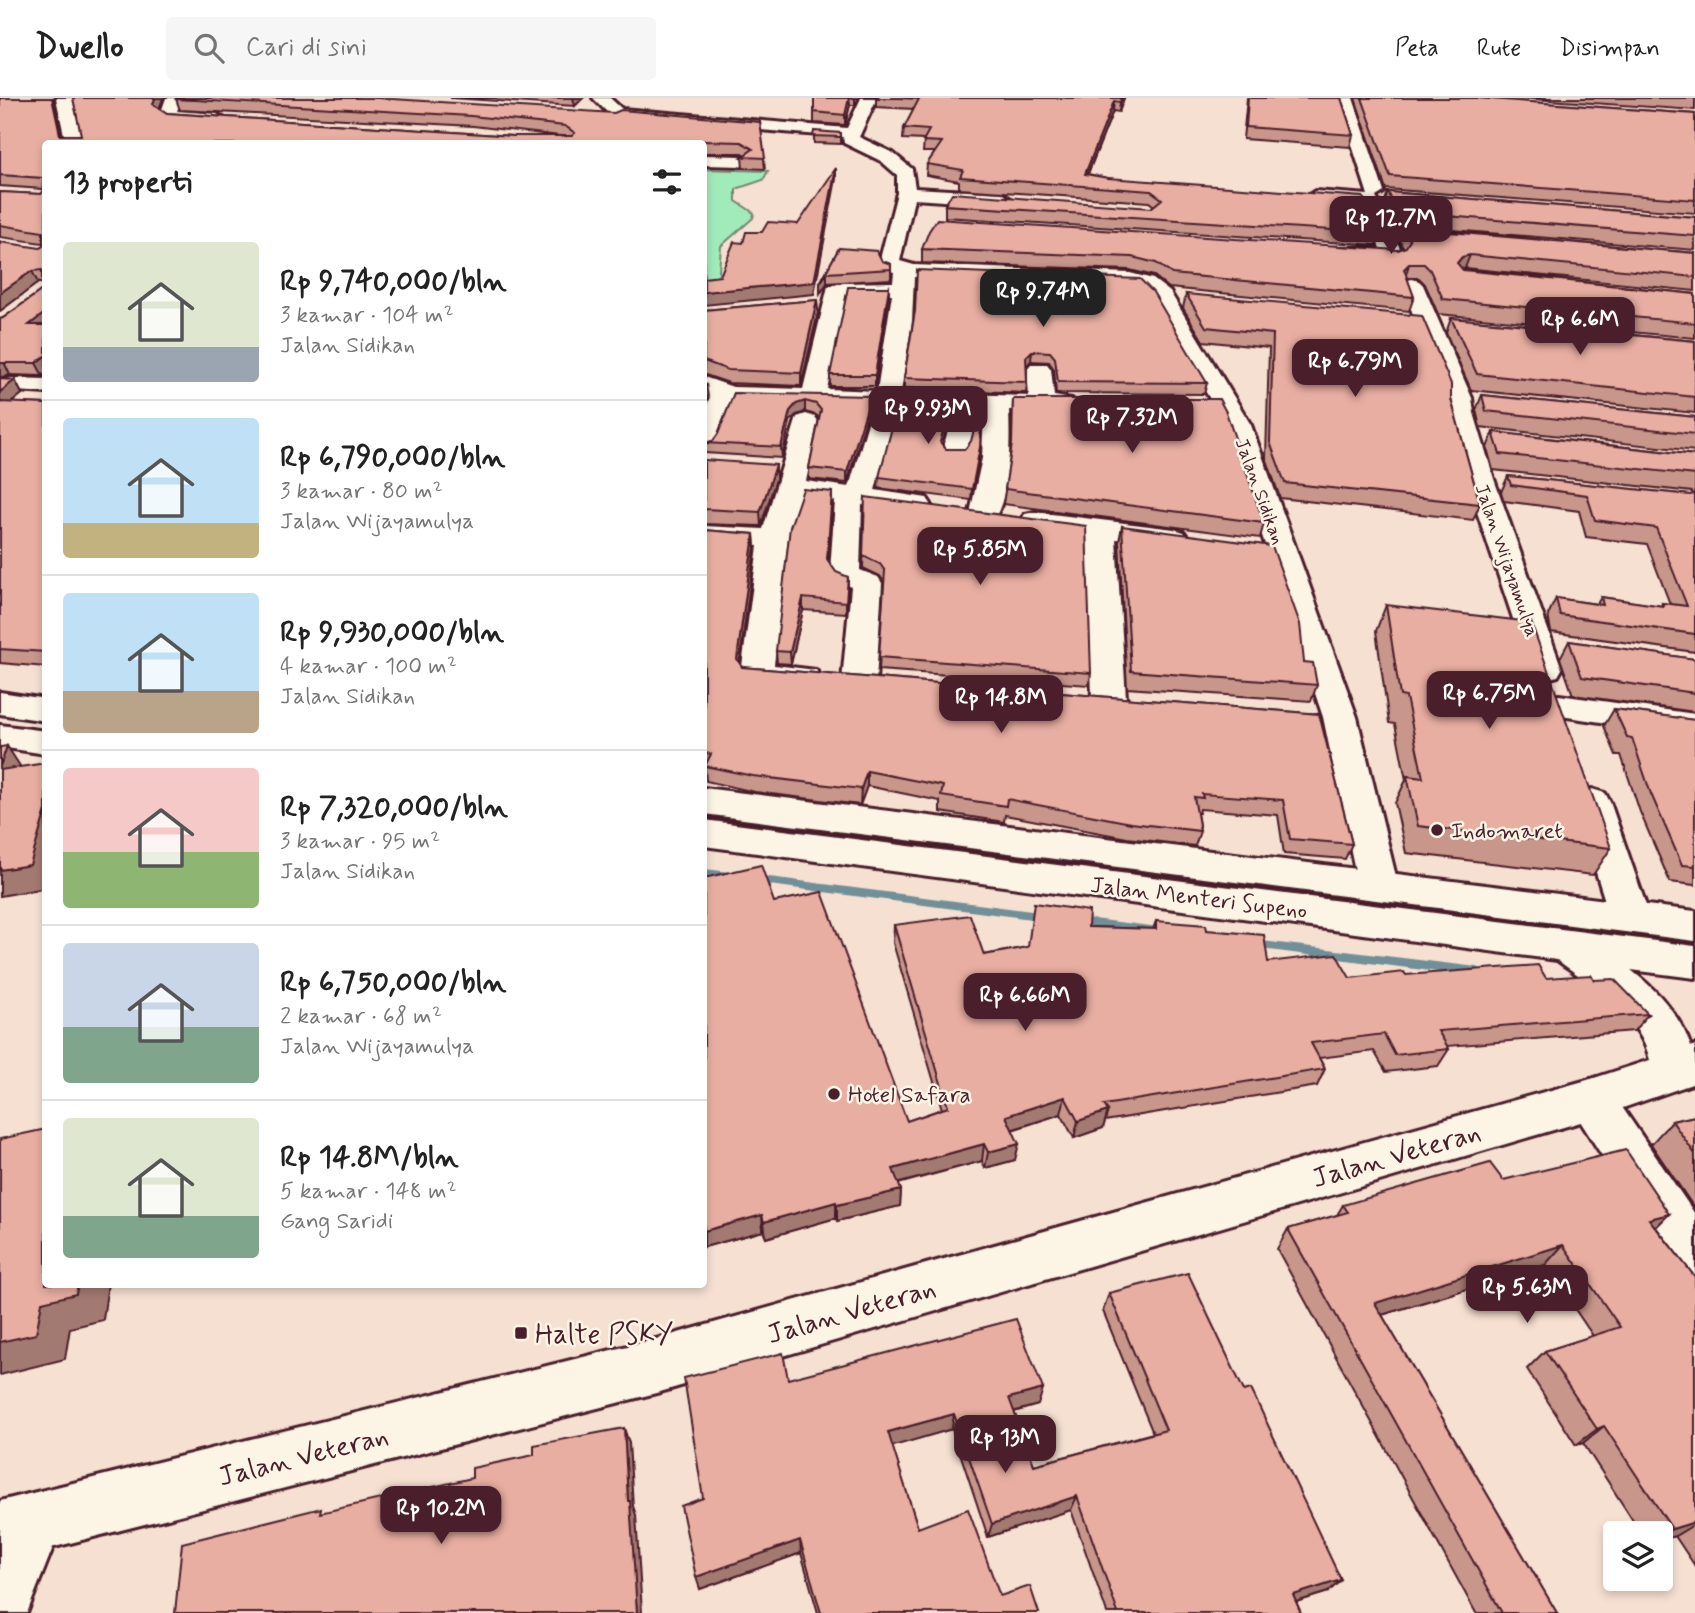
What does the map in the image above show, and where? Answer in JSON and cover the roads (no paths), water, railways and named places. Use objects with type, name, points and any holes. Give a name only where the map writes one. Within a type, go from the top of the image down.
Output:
[{"type":"street","points":[[64,98],[74,140]]},
{"type":"street","points":[[807,304],[834,302],[809,410],[785,475],[774,538],[757,674],[873,682],[866,583],[849,576],[845,571],[854,495],[888,398],[901,321],[904,279],[889,262],[909,223],[906,173],[887,158],[852,142],[850,137],[869,98]]},
{"type":"street","points":[[1345,98],[1383,187]]},
{"type":"street","points":[[172,101],[167,114],[171,116],[231,114]]},
{"type":"street","points":[[580,102],[608,113],[853,133]]},
{"type":"street","points":[[707,160],[742,161]]},
{"type":"street","points":[[906,193],[1025,201]]},
{"type":"street","points":[[1292,196],[1369,201],[1392,255],[1325,250]]},
{"type":"street","points":[[1354,228],[1381,230]]},
{"type":"street","name":"Jalan Sidikan","points":[[834,302],[835,292],[842,289],[904,279],[1130,279],[1146,283],[1162,297],[1238,425],[1270,550],[1327,716],[1378,885]]},
{"type":"street","name":"Jalan Wijayamulya","points":[[1412,285],[1426,321],[1474,399],[1478,436],[1493,480],[1535,642],[1564,719],[1695,725]]},
{"type":"street","points":[[1162,297],[1190,300]]},
{"type":"street","points":[[1039,369],[1042,403]]},
{"type":"street","points":[[11,385],[42,386]]},
{"type":"street","points":[[708,457],[714,389],[809,410],[888,398],[1081,404]]},
{"type":"street","points":[[955,451],[969,401]]},
{"type":"street","points":[[961,510],[995,477],[998,438],[996,403]]},
{"type":"street","points":[[1198,404],[1225,404]]},
{"type":"street","points":[[785,475],[854,495],[1205,542]]},
{"type":"street","points":[[1101,528],[1109,699]]},
{"type":"street","points":[[707,534],[774,538]]},
{"type":"street","points":[[1535,642],[1575,648]]},
{"type":"street","points":[[0,704],[42,709]]},
{"type":"street","points":[[0,736],[42,742]]},
{"type":"street","points":[[1581,772],[1630,917]]},
{"type":"street","name":"Jalan Menteri Supeno","points":[[710,818],[1378,885],[1695,926]]},
{"type":"street","name":"Jalan Menteri Supeno","points":[[710,818],[1695,962]]},
{"type":"street","points":[[1566,944],[1614,978],[1654,1020],[1685,1068]]},
{"type":"street","name":"Jalan Veteran","points":[[17,1527],[660,1365],[1591,1099],[1685,1068]]},
{"type":"street","points":[[1591,1099],[1695,1257]]},
{"type":"street","points":[[0,1605],[17,1527]]},
{"type":"waterway","points":[[707,873],[731,876]]},
{"type":"waterway","points":[[754,879],[1047,917]]},
{"type":"waterway","points":[[1077,921],[1151,930]]},
{"type":"waterway","points":[[1254,944],[1477,972]]},
{"type":"place","name":"Indomaret","points":[[1437,830]]},
{"type":"place","name":"Hotel Safara","points":[[834,1094]]},
{"type":"place","name":"Halte PSKY","points":[[521,1333]]}]
